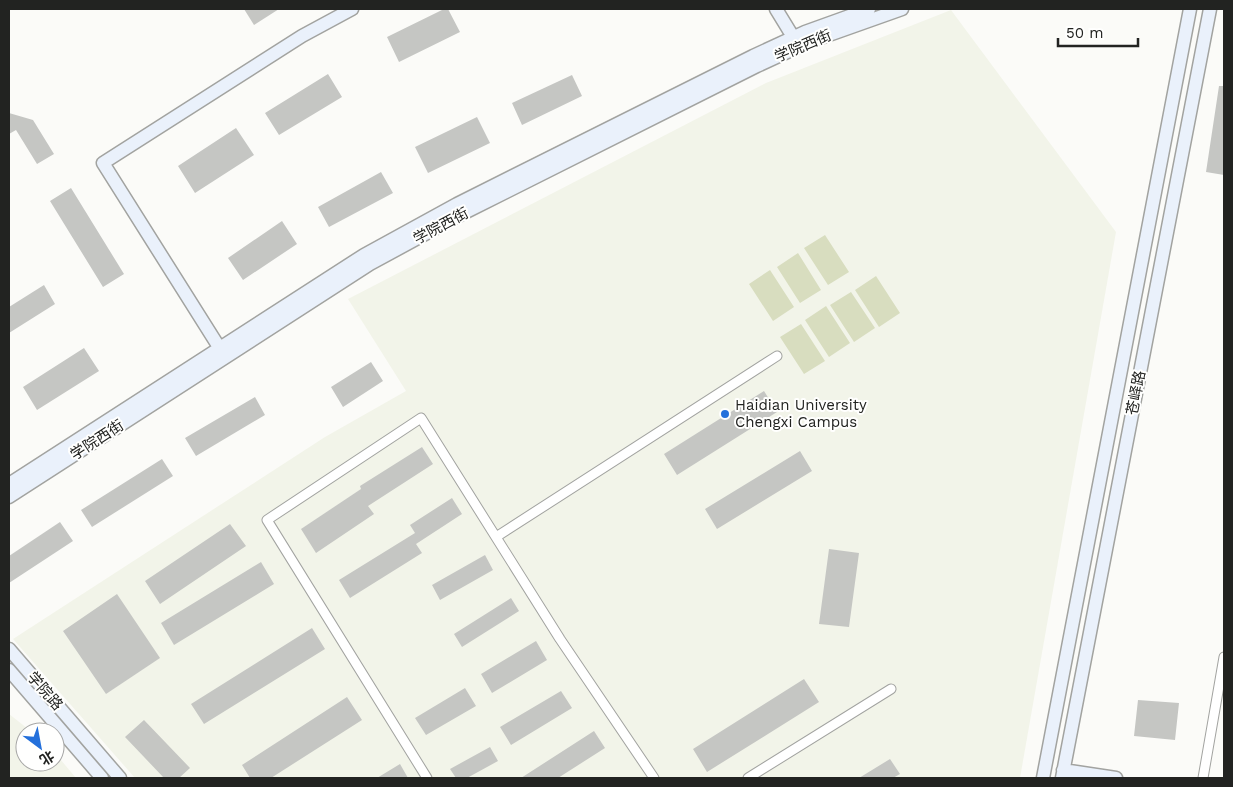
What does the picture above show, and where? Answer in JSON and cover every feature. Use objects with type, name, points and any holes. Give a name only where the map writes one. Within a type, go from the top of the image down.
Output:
[{"type":"main road","points":[[223,352],[103,163],[302,36],[352,9]]},
{"type":"main road","points":[[776,9],[796,42]]},
{"type":"main road","name":"学院西街","points":[[796,42],[869,9]]},
{"type":"main road","name":"学院西街","points":[[9,497],[364,255],[440,213],[735,65],[796,42],[902,9]]},
{"type":"main road","name":"苍峄路","points":[[1043,778],[1190,9]]},
{"type":"main road","name":"苍峄路","points":[[1063,774],[1210,9]]},
{"type":"main road","name":"学院西街","points":[[9,484],[223,352]]},
{"type":"main road","name":"学院路","points":[[9,649],[120,778]]},
{"type":"main road","name":"学院路","points":[[10,675],[102,778]]},
{"type":"main road","points":[[1063,774],[1116,778]]},
{"type":"street","points":[[496,537],[777,356]]},
{"type":"street","points":[[428,778],[267,520],[421,418],[560,639],[654,778]]},
{"type":"street","points":[[1203,778],[1224,657]]},
{"type":"street","points":[[748,778],[891,689]]},
{"type":"shaded area","name":"Haidian University Chengxi Campus","points":[[951,10],[1116,232],[1020,778],[135,778],[13,639],[325,437],[406,391],[348,299],[766,83]]},
{"type":"shaded area","points":[[9,714],[19,722],[15,722],[15,772],[65,772],[65,765],[76,778],[9,778]]},
{"type":"green space","points":[[825,235],[849,272],[828,285],[804,248]]},
{"type":"green space","points":[[798,253],[821,290],[800,303],[777,267]]},
{"type":"green space","points":[[770,270],[794,307],[773,321],[749,284]]},
{"type":"green space","points":[[876,276],[900,313],[879,327],[855,290]]},
{"type":"green space","points":[[851,292],[875,328],[854,342],[830,305]]},
{"type":"green space","points":[[826,306],[850,343],[829,357],[805,320]]},
{"type":"green space","points":[[801,324],[825,361],[804,374],[780,337]]},
{"type":"building","points":[[244,9],[279,9],[254,25]]},
{"type":"building","points":[[444,9],[448,9],[460,32],[399,62],[387,37]]},
{"type":"building","points":[[328,74],[342,97],[279,135],[265,113]]},
{"type":"building","points":[[572,75],[582,96],[522,125],[512,103]]},
{"type":"building","points":[[1219,86],[1224,86],[1224,175],[1206,172]]},
{"type":"building","points":[[9,113],[33,120],[54,154],[37,164],[16,130],[9,134]]},
{"type":"building","points":[[477,117],[490,143],[428,173],[415,147]]},
{"type":"building","points":[[236,128],[254,155],[195,193],[178,166]]},
{"type":"building","points":[[381,172],[393,193],[329,227],[318,207]]},
{"type":"building","points":[[71,188],[124,274],[103,287],[50,201]]},
{"type":"building","points":[[282,221],[297,244],[243,280],[228,258]]},
{"type":"building","points":[[44,285],[55,304],[9,333],[9,307]]},
{"type":"building","points":[[84,348],[99,371],[37,410],[23,387]]},
{"type":"building","points":[[371,362],[383,381],[343,407],[331,387]]},
{"type":"building","points":[[764,391],[777,412],[677,475],[664,454]]},
{"type":"building","points":[[255,397],[265,415],[196,456],[185,438]]},
{"type":"building","points":[[422,447],[433,464],[368,506],[374,514],[316,553],[301,529],[361,489],[360,486]]},
{"type":"building","points":[[800,451],[812,471],[717,529],[705,509]]},
{"type":"building","points":[[162,459],[173,476],[92,527],[81,510]]},
{"type":"building","points":[[452,498],[462,514],[416,544],[422,553],[350,598],[339,580],[415,533],[410,525]]},
{"type":"building","points":[[60,522],[73,541],[9,583],[9,556]]},
{"type":"building","points":[[230,524],[246,546],[160,604],[145,581]]},
{"type":"building","points":[[829,549],[859,553],[849,627],[819,624]]},
{"type":"building","points":[[485,555],[493,570],[440,600],[432,585]]},
{"type":"building","points":[[261,562],[274,584],[174,645],[161,623]]},
{"type":"building","points":[[117,594],[160,658],[106,694],[63,631]]},
{"type":"building","points":[[511,598],[519,611],[462,647],[454,634]]},
{"type":"building","points":[[312,628],[325,649],[204,724],[191,704]]},
{"type":"building","points":[[536,641],[547,660],[492,693],[481,674]]},
{"type":"building","points":[[804,679],[819,702],[707,772],[693,749]]},
{"type":"building","points":[[465,688],[476,706],[426,735],[415,718]]},
{"type":"building","points":[[561,691],[572,708],[511,745],[500,727]]},
{"type":"building","points":[[347,697],[362,720],[271,778],[250,778],[242,765]]},
{"type":"building","points":[[1138,700],[1179,703],[1175,740],[1134,736]]},
{"type":"building","points":[[144,720],[190,768],[179,778],[164,778],[125,737]]},
{"type":"building","points":[[594,731],[605,748],[558,778],[521,778]]},
{"type":"building","points":[[490,747],[498,761],[467,778],[456,778],[450,769]]},
{"type":"building","points":[[890,759],[900,774],[893,778],[859,778]]},
{"type":"building","points":[[400,764],[408,778],[377,778]]},
{"type":"place","name":"Haidian University Chengxi Campus","points":[[725,414]]}]
